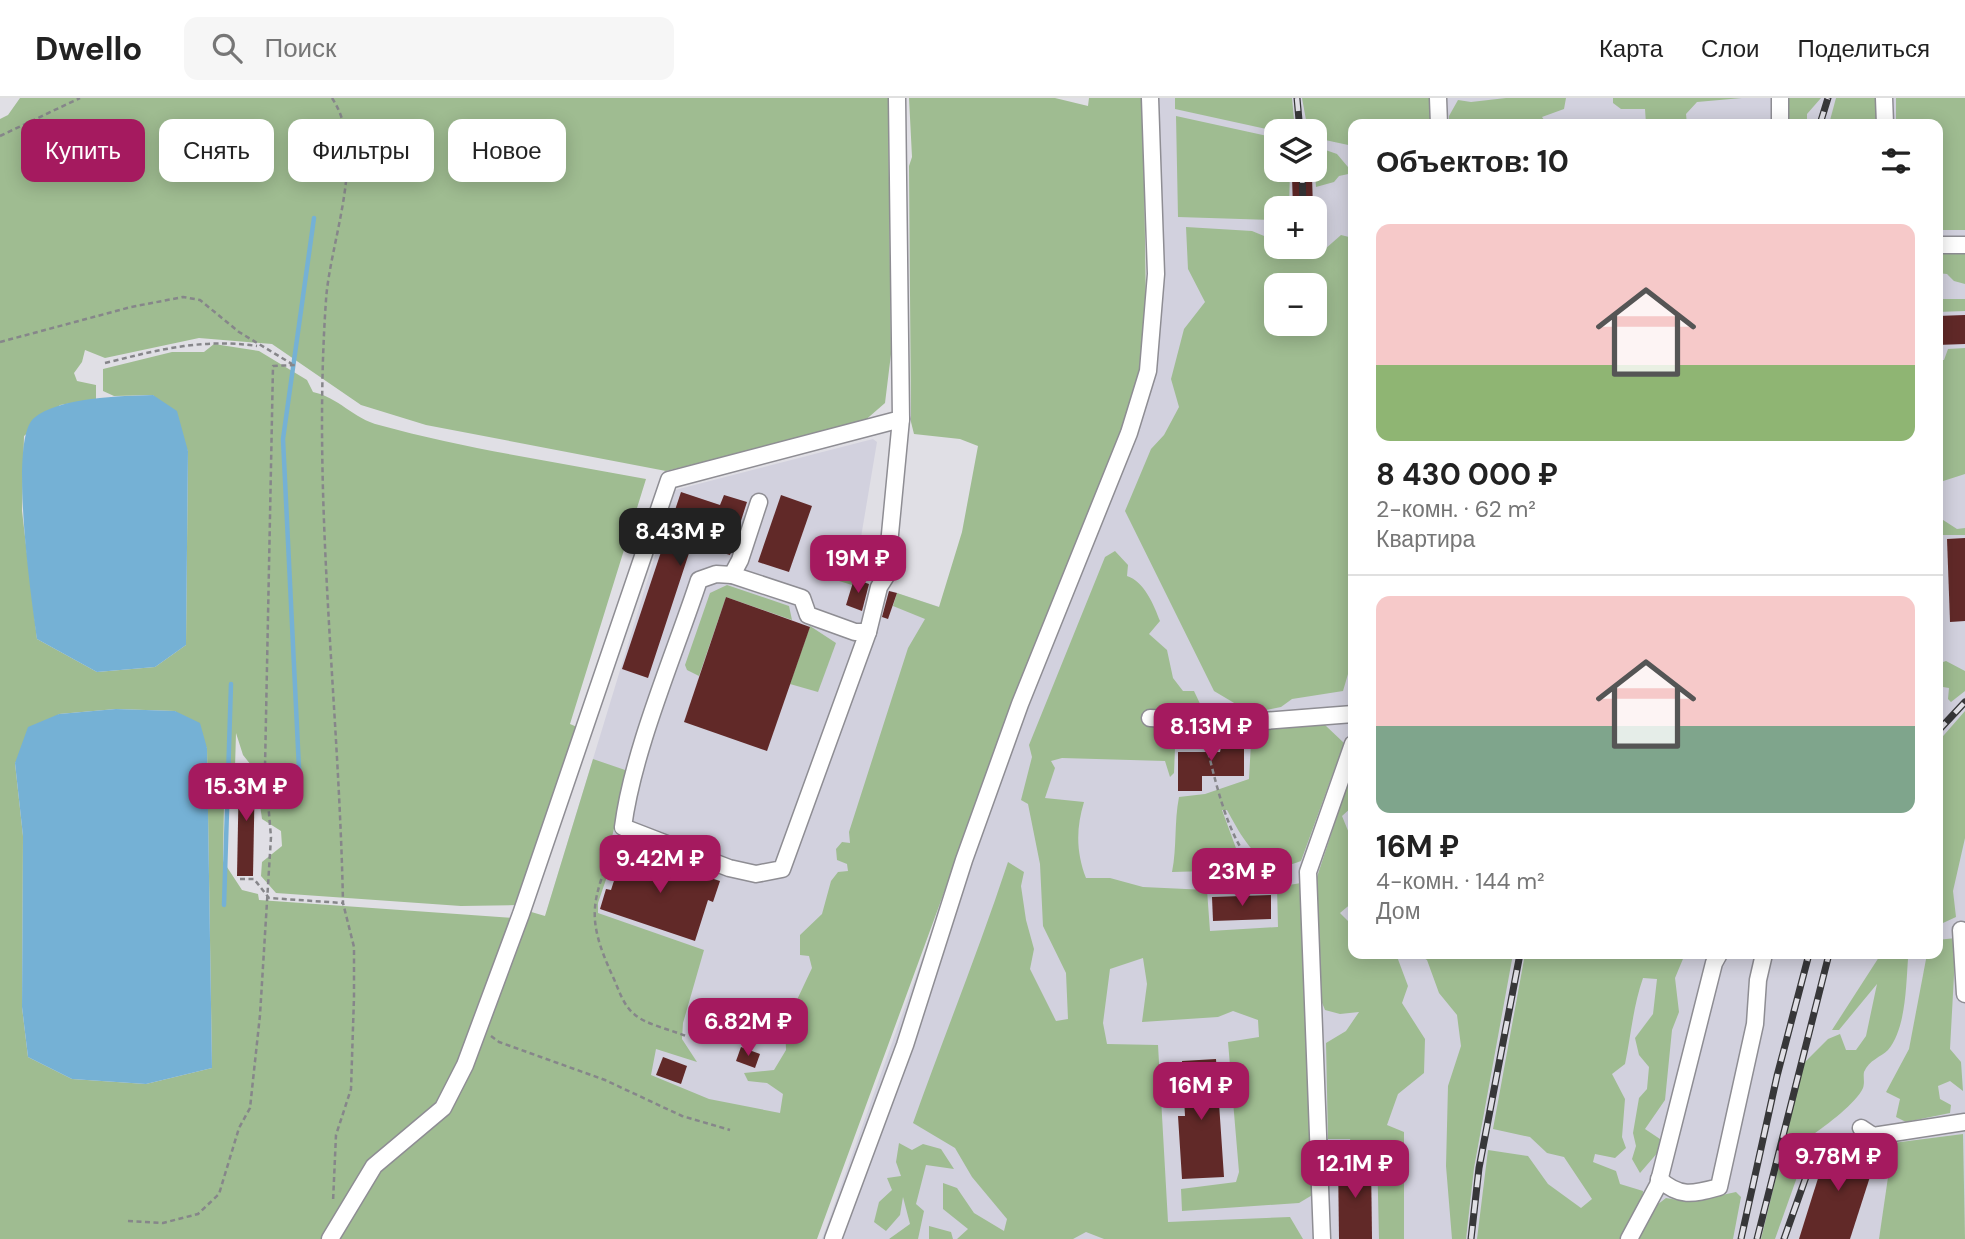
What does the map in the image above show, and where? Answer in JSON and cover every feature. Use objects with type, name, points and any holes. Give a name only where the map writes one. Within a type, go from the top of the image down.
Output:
[{"type":"lane","points":[[868,632],[855,632],[808,615],[802,598],[732,575],[716,574],[699,580],[626,803],[623,827],[729,867],[756,874],[782,869],[868,632],[879,587],[886,576],[901,419],[897,98]]},
{"type":"lane","points":[[833,1239],[905,1045],[964,860],[1020,705],[1129,433],[1148,371],[1156,274],[1150,98]]},
{"type":"lane","points":[[1438,98],[1439,119]]},
{"type":"lane","points":[[1780,98],[1780,119]]},
{"type":"lane","points":[[1884,98],[1885,119]]},
{"type":"lane","points":[[1943,246],[1965,245]]},
{"type":"lane","points":[[330,1239],[374,1166],[443,1108],[465,1065],[669,480],[901,419]]},
{"type":"lane","points":[[732,575],[740,560],[759,502]]},
{"type":"lane","points":[[1150,718],[1239,723],[1348,714]]},
{"type":"lane","points":[[1322,1239],[1308,872],[1348,758]]},
{"type":"lane","points":[[1961,930],[1965,994]]},
{"type":"lane","points":[[1629,1239],[1650,1203],[1659,1179],[1716,959]]},
{"type":"lane","points":[[1659,1179],[1673,1192],[1696,1193],[1718,1188],[1755,1024],[1758,980],[1763,959]]},
{"type":"lane","points":[[1861,1128],[1873,1136],[1965,1122]]},
{"type":"path","points":[[0,136],[80,98]]},
{"type":"path","points":[[332,98],[346,132],[346,164],[341,220],[328,276],[320,382],[343,903],[354,947],[351,1089],[336,1135],[332,1212]]},
{"type":"path","points":[[0,342],[131,307],[183,297],[200,300],[261,346],[295,365],[273,366],[265,768],[271,837],[269,898],[250,1108],[239,1128],[219,1194],[198,1214],[163,1223],[128,1221]]},
{"type":"path","points":[[105,363],[193,343],[223,341],[261,346]]},
{"type":"path","points":[[1199,720],[1214,778],[1238,844],[1254,868],[1265,874]]},
{"type":"path","points":[[623,827],[594,897],[592,918],[597,942],[626,1005],[636,1016],[688,1037]]},
{"type":"path","points":[[240,879],[254,880],[269,898],[343,903]]},
{"type":"path","points":[[480,1027],[499,1041],[605,1080],[682,1116],[730,1130]]},
{"type":"shaded area","points":[[1155,98],[1965,98],[1965,1239],[822,1239],[1161,289]]},
{"type":"shaded area","points":[[873,439],[877,442],[854,579],[955,612],[786,1132],[631,1082],[518,1005],[675,490]]},
{"type":"green space","points":[[20,98],[888,98],[891,354],[885,403],[862,423],[666,471],[426,425],[361,405],[272,344],[199,338],[105,358],[85,350],[82,362],[74,373],[77,381],[96,385],[96,399],[60,405],[24,436],[22,511],[37,639],[97,672],[155,667],[186,645],[188,451],[153,395],[114,396],[103,391],[103,369],[172,352],[204,352],[214,344],[259,351],[307,380],[313,392],[330,398],[370,422],[478,448],[646,479],[570,724],[577,727],[518,905],[461,906],[276,893],[261,876],[262,862],[282,846],[281,831],[262,819],[255,770],[243,755],[236,733],[234,803],[224,803],[223,861],[242,890],[258,894],[259,900],[513,918],[462,1062],[449,1086],[323,1239],[0,1239],[0,119],[8,115]],"holes":[[[116,709],[175,711],[207,748],[212,1068],[146,1084],[72,1079],[28,1057],[22,1007],[23,836],[15,763],[59,714]]]},
{"type":"green space","points":[[909,98],[1055,98],[1088,106],[1089,98],[1143,98],[1146,309],[1142,370],[1123,431],[1023,677],[817,1239],[337,1239],[370,1182],[453,1104],[528,911],[545,916],[593,759],[628,771],[611,841],[618,844],[598,903],[598,913],[704,950],[683,1023],[682,1039],[697,1062],[656,1049],[651,1075],[709,1099],[780,1113],[783,1094],[767,1083],[748,1081],[744,1073],[774,1070],[786,1050],[785,1022],[772,1019],[773,1007],[795,1004],[812,968],[809,956],[800,955],[800,935],[822,914],[831,881],[838,872],[848,871],[847,864],[837,860],[836,849],[842,842],[850,843],[849,832],[908,648],[925,619],[893,606],[897,593],[939,607],[962,532],[978,446],[960,439],[914,434],[911,422],[909,166],[912,157]]},
{"type":"green space","points":[[1175,98],[1292,98],[1294,119],[1264,119],[1264,128],[1175,109]]},
{"type":"green space","points":[[1302,98],[1436,98],[1436,119],[1348,119],[1348,145],[1327,140],[1327,119],[1306,119]]},
{"type":"green space","points":[[1506,98],[1566,98],[1564,109],[1542,117],[1543,119],[1449,119],[1458,100],[1471,102]]},
{"type":"green space","points":[[1613,98],[1742,98],[1697,102],[1686,114],[1686,119],[1646,119],[1645,109],[1621,109],[1613,103]]},
{"type":"green space","points":[[1787,98],[1821,98],[1807,114],[1807,119],[1787,119]]},
{"type":"green space","points":[[1836,98],[1877,98],[1877,119],[1830,119]]},
{"type":"green space","points":[[1896,98],[1965,98],[1965,230],[1943,230],[1943,119],[1896,119]]},
{"type":"green space","points":[[1176,116],[1264,135],[1264,182],[1290,182],[1289,196],[1264,196],[1264,220],[1178,217]]},
{"type":"green space","points":[[1327,151],[1337,154],[1348,167],[1348,174],[1339,176],[1334,182],[1316,187],[1316,182],[1327,182]]},
{"type":"green space","points":[[1186,227],[1252,231],[1264,236],[1264,259],[1327,259],[1327,247],[1341,235],[1348,237],[1348,674],[1343,691],[1292,699],[1281,707],[1251,713],[1214,691],[1125,511],[1151,449],[1164,435],[1179,407],[1171,379],[1184,329],[1205,302],[1188,269]]},
{"type":"green space","points":[[1943,253],[1965,253],[1965,284],[1954,281],[1943,274]]},
{"type":"green space","points":[[1943,299],[1965,299],[1965,311],[1943,312]]},
{"type":"green space","points":[[1965,348],[1965,474],[1943,481],[1943,360],[1948,349]]},
{"type":"green space","points":[[1943,520],[1957,529],[1965,528],[1965,535],[1943,535]]},
{"type":"green space","points":[[836,549],[860,551],[852,585],[823,576]]},
{"type":"green space","points":[[1115,551],[1128,565],[1127,576],[1143,588],[1155,608],[1160,621],[1149,634],[1167,650],[1173,678],[1183,691],[1194,691],[1202,708],[1194,714],[1192,727],[1201,747],[1175,748],[1174,773],[1170,777],[1165,761],[1062,758],[1051,761],[1055,768],[1045,798],[1084,802],[1078,840],[1086,878],[1110,878],[1143,887],[1207,890],[1210,931],[1278,927],[1277,887],[1301,883],[1314,1194],[1299,1203],[1182,1211],[1181,1189],[1236,1182],[1239,1172],[1228,1042],[1259,1037],[1258,1020],[1233,1011],[1218,1017],[1142,1022],[1147,984],[1143,958],[1110,969],[1103,1023],[1107,1044],[1158,1045],[1168,1222],[1290,1217],[1303,1239],[1104,1239],[1086,1232],[1073,1239],[957,1239],[968,1229],[943,1209],[943,1183],[957,1188],[974,1213],[1004,1231],[1007,1219],[972,1177],[955,1148],[913,1123],[1008,862],[1024,872],[1021,886],[1034,949],[1030,969],[1056,1021],[1068,1019],[1066,973],[1043,926],[1040,864],[1028,804],[1021,800],[1032,757],[1029,745],[1105,557]]},
{"type":"green space","points":[[727,585],[789,606],[792,620],[726,597],[699,676],[687,670],[685,665],[710,593]]},
{"type":"green space","points":[[810,626],[836,643],[818,692],[790,684]]},
{"type":"green space","points":[[1943,662],[1965,671],[1965,691],[1951,702],[1948,699],[1949,688],[1943,687]]},
{"type":"green space","points":[[1965,711],[1965,838],[1953,891],[1956,917],[1943,923],[1943,736]]},
{"type":"green space","points":[[1298,722],[1325,725],[1344,743],[1301,861],[1287,865],[1265,860],[1247,843],[1227,810],[1222,810],[1244,870],[1172,872],[1179,797],[1205,794],[1249,779],[1251,743],[1270,729]]},
{"type":"green space","points":[[1348,783],[1348,811],[1342,816],[1348,831],[1348,906],[1340,913],[1348,921],[1348,959],[1398,959],[1408,986],[1402,1003],[1425,1039],[1424,1073],[1398,1094],[1387,1125],[1404,1132],[1404,1239],[1379,1239],[1377,1151],[1354,1151],[1350,1139],[1328,1139],[1326,1043],[1346,1031],[1359,1012],[1340,1014],[1325,1010],[1318,993],[1316,880]]},
{"type":"green space","points":[[1956,938],[1950,1049],[1961,1062],[1963,1091],[1950,1081],[1938,1086],[1940,1099],[1951,1105],[1950,1113],[1906,1122],[1896,1117],[1900,1099],[1886,1092],[1909,1049],[1926,959],[1943,959],[1943,939]]},
{"type":"green space","points":[[1512,959],[1474,1168],[1466,1239],[1452,1239],[1446,1166],[1448,1086],[1461,1046],[1457,1015],[1439,993],[1427,960]]},
{"type":"green space","points":[[1524,959],[1683,959],[1675,978],[1679,1012],[1672,1030],[1665,1100],[1645,1129],[1660,1139],[1659,1151],[1640,1173],[1632,1159],[1636,1146],[1633,1133],[1639,1098],[1647,1089],[1649,1067],[1639,1055],[1635,1038],[1653,1014],[1657,979],[1643,978],[1634,1010],[1625,1064],[1612,1074],[1625,1099],[1622,1137],[1626,1148],[1615,1158],[1595,1154],[1593,1162],[1616,1171],[1620,1184],[1643,1191],[1642,1204],[1653,1208],[1666,1198],[1690,1202],[1736,1192],[1741,1197],[1733,1239],[1477,1239],[1488,1150],[1528,1156],[1548,1184],[1581,1208],[1592,1199],[1564,1157],[1547,1153],[1530,1137],[1493,1129]]},
{"type":"green space","points":[[1878,959],[1908,959],[1902,1019],[1894,1041],[1888,1050],[1866,1068],[1860,1094],[1833,1120],[1812,1135],[1775,1239],[1761,1239],[1804,1063],[1828,1039],[1840,1034],[1846,1050],[1856,1050],[1866,1036],[1877,984],[1839,1030],[1832,1030]]},
{"type":"green space","points":[[1963,1134],[1965,1239],[1879,1239],[1893,1143]]},
{"type":"green space","points":[[899,1143],[912,1150],[923,1144],[941,1149],[954,1169],[926,1165],[916,1204],[924,1211],[918,1239],[889,1239],[910,1224],[903,1197],[900,1215],[886,1231],[874,1222],[879,1202],[892,1190],[887,1178],[901,1176],[896,1162]]},
{"type":"green space","points":[[929,1226],[951,1232],[953,1239],[929,1239]]},
{"type":"water","points":[[153,395],[177,411],[188,451],[186,645],[155,667],[97,672],[37,639],[22,488],[26,432],[34,418],[59,406],[91,399]]},
{"type":"water","points":[[116,709],[175,711],[200,723],[207,748],[212,1068],[146,1084],[72,1079],[28,1057],[22,1007],[23,836],[15,763],[28,727],[59,714]]},
{"type":"building","points":[[1292,182],[1312,182],[1313,196],[1293,196]]},
{"type":"building","points":[[1965,315],[1965,344],[1943,345],[1943,316]]},
{"type":"building","points":[[681,492],[720,505],[724,495],[747,502],[730,555],[692,544],[648,678],[622,669]]},
{"type":"building","points":[[781,495],[812,506],[789,572],[758,562]]},
{"type":"building","points":[[1965,538],[1965,621],[1950,622],[1947,539]]},
{"type":"building","points":[[854,579],[869,584],[862,611],[846,605]]},
{"type":"building","points":[[889,591],[897,593],[888,619],[882,617]]},
{"type":"building","points":[[726,597],[810,627],[767,751],[684,722]]},
{"type":"building","points":[[1224,734],[1244,734],[1244,776],[1202,776],[1202,791],[1178,791],[1178,752],[1220,752]]},
{"type":"building","points":[[239,770],[255,770],[253,876],[237,876]]},
{"type":"building","points":[[624,850],[720,881],[713,902],[708,900],[695,941],[600,909],[606,889],[611,890]]},
{"type":"building","points":[[1271,895],[1271,919],[1213,921],[1212,897]]},
{"type":"building","points":[[741,1047],[760,1054],[755,1068],[736,1061]]},
{"type":"building","points":[[663,1057],[687,1066],[681,1084],[656,1075]]},
{"type":"building","points":[[1216,1059],[1224,1177],[1182,1179],[1178,1116],[1185,1116],[1182,1061]]},
{"type":"building","points":[[1830,1140],[1877,1155],[1850,1239],[1799,1239]]},
{"type":"building","points":[[1338,1160],[1371,1160],[1372,1239],[1339,1239]]},
{"type":"waterway","points":[[300,789],[283,439],[314,218]]},
{"type":"waterway","points":[[224,905],[231,684]]},
{"type":"railway","points":[[1297,98],[1299,119]]},
{"type":"railway","points":[[1822,119],[1828,98]]},
{"type":"railway","points":[[1302,182],[1303,196]]},
{"type":"railway","points":[[1943,726],[1965,702]]},
{"type":"railway","points":[[1471,1239],[1479,1168],[1519,959]]},
{"type":"railway","points":[[1741,1239],[1777,1076],[1808,959]]},
{"type":"railway","points":[[1757,1239],[1828,959]]},
{"type":"railway","points":[[1784,1239],[1818,1143]]}]
